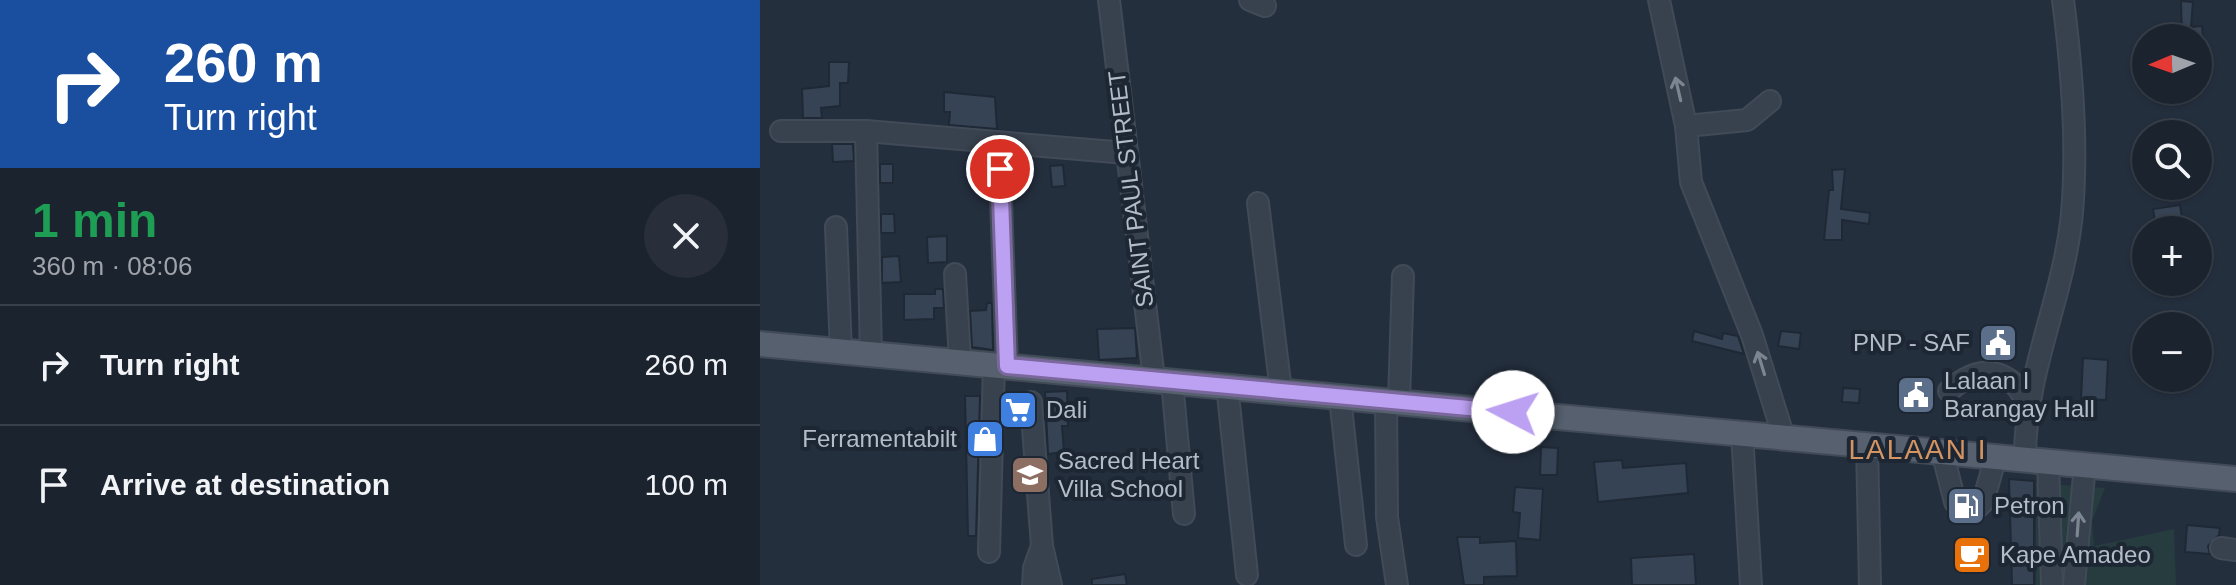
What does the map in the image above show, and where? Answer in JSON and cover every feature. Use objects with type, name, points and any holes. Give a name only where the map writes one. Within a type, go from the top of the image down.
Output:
[{"type":"main road","points":[[760,344],[2236,479]]},
{"type":"street","name":"SAINT PAUL STREET","points":[[1109,0],[1126,153],[1184,514]]},
{"type":"street","points":[[1659,0],[1686,126],[1691,182],[1752,335],[1784,438]]},
{"type":"street","points":[[2052,585],[2028,405],[2034,366],[2054,307],[2072,214],[2073,132],[2063,0]]},
{"type":"street","points":[[1686,126],[1747,120],[1770,101]]},
{"type":"street","points":[[781,131],[866,131],[985,140],[999,145],[1126,153]]},
{"type":"street","points":[[866,131],[871,354]]},
{"type":"street","points":[[989,552],[1010,366],[999,145]]},
{"type":"street","points":[[1258,203],[1281,391]]},
{"type":"street","points":[[836,227],[841,352]]},
{"type":"street","points":[[955,274],[960,361]]},
{"type":"street","points":[[1397,585],[1387,517],[1403,276]]},
{"type":"street","points":[[1010,366],[1030,399],[1042,546],[1051,585]]},
{"type":"street","points":[[1949,391],[1971,376],[1995,373],[2017,384],[2028,405]]},
{"type":"street","points":[[1227,385],[1247,575]]},
{"type":"street","points":[[1340,397],[1356,545]]},
{"type":"street","points":[[1742,433],[1751,585]]},
{"type":"street","points":[[1867,444],[1870,585]]},
{"type":"street","points":[[1942,451],[1955,502],[1969,508],[1983,502],[1996,456]]},
{"type":"street","points":[[2074,585],[2085,464]]},
{"type":"street","points":[[1033,585],[1034,568],[1042,546]]},
{"type":"green space","points":[[2036,483],[2105,488],[2092,521],[2094,546],[2174,529],[2176,585],[2036,585]]},
{"type":"building","points":[[2181,1],[2193,2],[2191,24],[2182,24]]},
{"type":"building","points":[[829,62],[849,62],[848,83],[840,83],[840,106],[821,108],[822,118],[803,118],[802,89],[829,86]]},
{"type":"building","points":[[944,92],[995,97],[997,129],[949,125],[950,112],[944,112]]},
{"type":"building","points":[[832,144],[853,144],[854,161],[833,162]]},
{"type":"building","points":[[880,164],[893,164],[893,183],[880,183]]},
{"type":"building","points":[[1063,165],[1065,186],[1052,187],[1050,166]]},
{"type":"building","points":[[1845,169],[1841,209],[1870,213],[1869,224],[1842,220],[1842,240],[1824,240],[1829,190],[1833,190],[1832,170]]},
{"type":"building","points":[[2180,205],[2182,216],[2154,216],[2153,209]]},
{"type":"building","points":[[881,214],[894,214],[895,233],[881,233]]},
{"type":"building","points":[[947,236],[947,262],[928,263],[927,237]]},
{"type":"building","points":[[899,256],[901,282],[882,283],[882,257]]},
{"type":"building","points":[[935,289],[943,289],[944,308],[934,308],[934,319],[904,320],[904,294],[935,294]]},
{"type":"building","points":[[987,303],[992,303],[993,350],[972,347],[970,311],[986,310]]},
{"type":"building","points":[[1135,328],[1137,358],[1099,360],[1097,329]]},
{"type":"building","points":[[1694,331],[1722,339],[1723,333],[1738,336],[1744,354],[1692,341]]},
{"type":"building","points":[[1781,331],[1801,333],[1799,349],[1778,346]]},
{"type":"building","points":[[2083,358],[2108,360],[2106,400],[2081,399]]},
{"type":"building","points":[[1843,388],[1860,389],[1859,403],[1842,402]]},
{"type":"building","points":[[1067,391],[1068,426],[1062,426],[1064,452],[1048,454],[1045,392]]},
{"type":"building","points":[[965,396],[980,396],[976,536],[968,536]]},
{"type":"building","points":[[1019,399],[1020,424],[1005,425],[1006,400]]},
{"type":"building","points":[[1541,447],[1558,448],[1557,475],[1540,475]]},
{"type":"building","points":[[1622,460],[1623,468],[1686,463],[1688,493],[1598,502],[1594,462]]},
{"type":"building","points":[[2009,479],[2034,481],[2034,585],[2012,585]]},
{"type":"building","points":[[1515,487],[1543,489],[1540,540],[1518,538],[1520,513],[1513,512]]},
{"type":"building","points":[[2187,525],[2220,528],[2219,535],[2208,546],[2210,554],[2185,552]]},
{"type":"building","points":[[1457,537],[1480,537],[1480,543],[1516,541],[1517,576],[1484,577],[1484,585],[1464,585]]},
{"type":"building","points":[[1694,554],[1696,585],[1632,585],[1631,558]]},
{"type":"building","points":[[1125,574],[1127,585],[1092,585],[1092,579]]},
{"type":"place","name":"PNP - SAF","points":[[1998,343]]},
{"type":"place","name":"Lalaan I Barangay Hall","points":[[1916,395]]},
{"type":"place","name":"Dali","points":[[1018,410]]},
{"type":"place","name":"Ferramentabilt","points":[[985,439]]},
{"type":"place","name":"Sacred Heart Villa School","points":[[1030,475]]},
{"type":"place","name":"Petron","points":[[1966,506]]},
{"type":"place","name":"Kape Amadeo","points":[[1972,555]]},
{"type":"district","name":"LALAAN I","points":[[1918,449]]},
{"type":"route","points":[[1000,169],[1007,366],[1513,412]]}]
